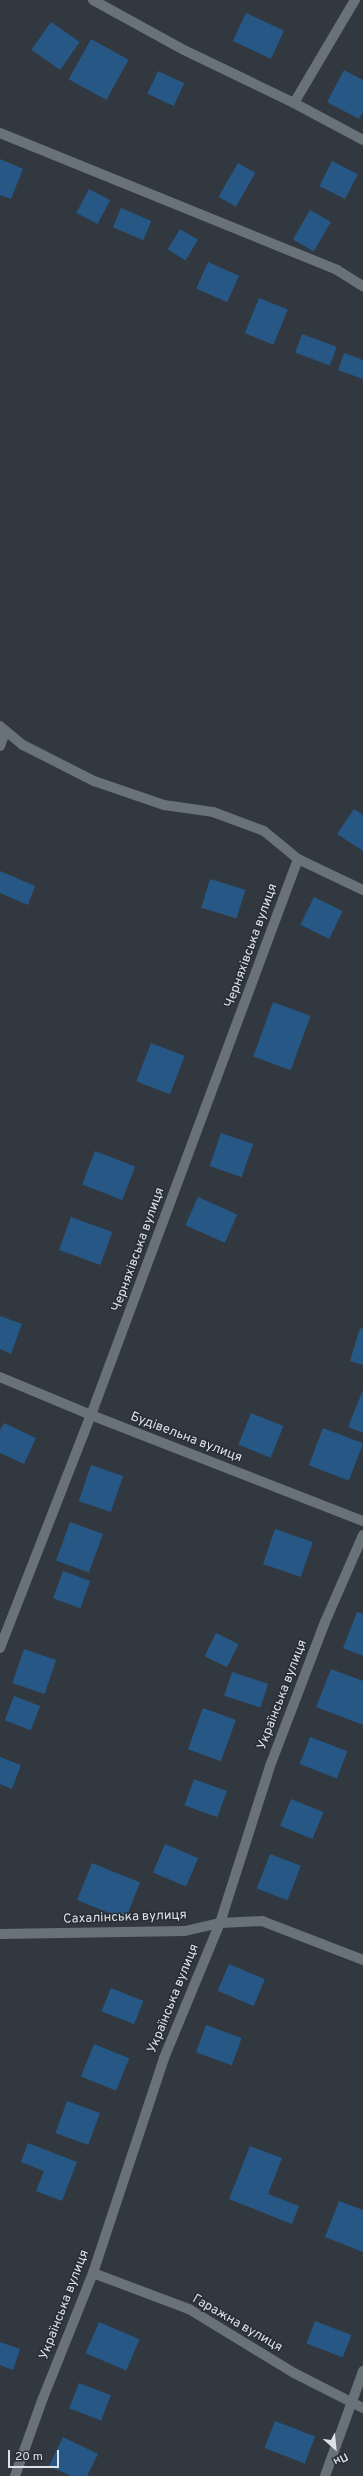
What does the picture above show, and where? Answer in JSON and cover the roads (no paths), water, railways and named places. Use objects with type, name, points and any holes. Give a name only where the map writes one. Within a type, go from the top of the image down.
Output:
[{"type":"street","points":[[93,0],[184,50],[294,103],[363,140]]},
{"type":"street","points":[[294,103],[355,0]]},
{"type":"street","points":[[0,133],[337,270],[363,286]]},
{"type":"street","points":[[0,746],[3,729],[23,745],[94,781],[164,805],[214,812],[264,831],[298,859],[363,890]]},
{"type":"street","name":"Черняхівська вулиця","points":[[0,1648],[91,1415],[298,859]]},
{"type":"street","name":"Будівельна вулиця","points":[[0,1377],[91,1415],[363,1521]]},
{"type":"street","name":"Українська вулиця","points":[[15,2476],[43,2398],[93,2273],[164,2058],[220,1923],[270,1766],[325,1622],[363,1535]]},
{"type":"street","name":"Сахалінська вулиця","points":[[0,1934],[185,1931],[220,1923],[262,1921],[363,1960]]},
{"type":"street","name":"Гаражна вулиця","points":[[93,2273],[189,2309],[294,2373],[363,2408]]},
{"type":"street","points":[[325,2476],[363,2371]]}]
